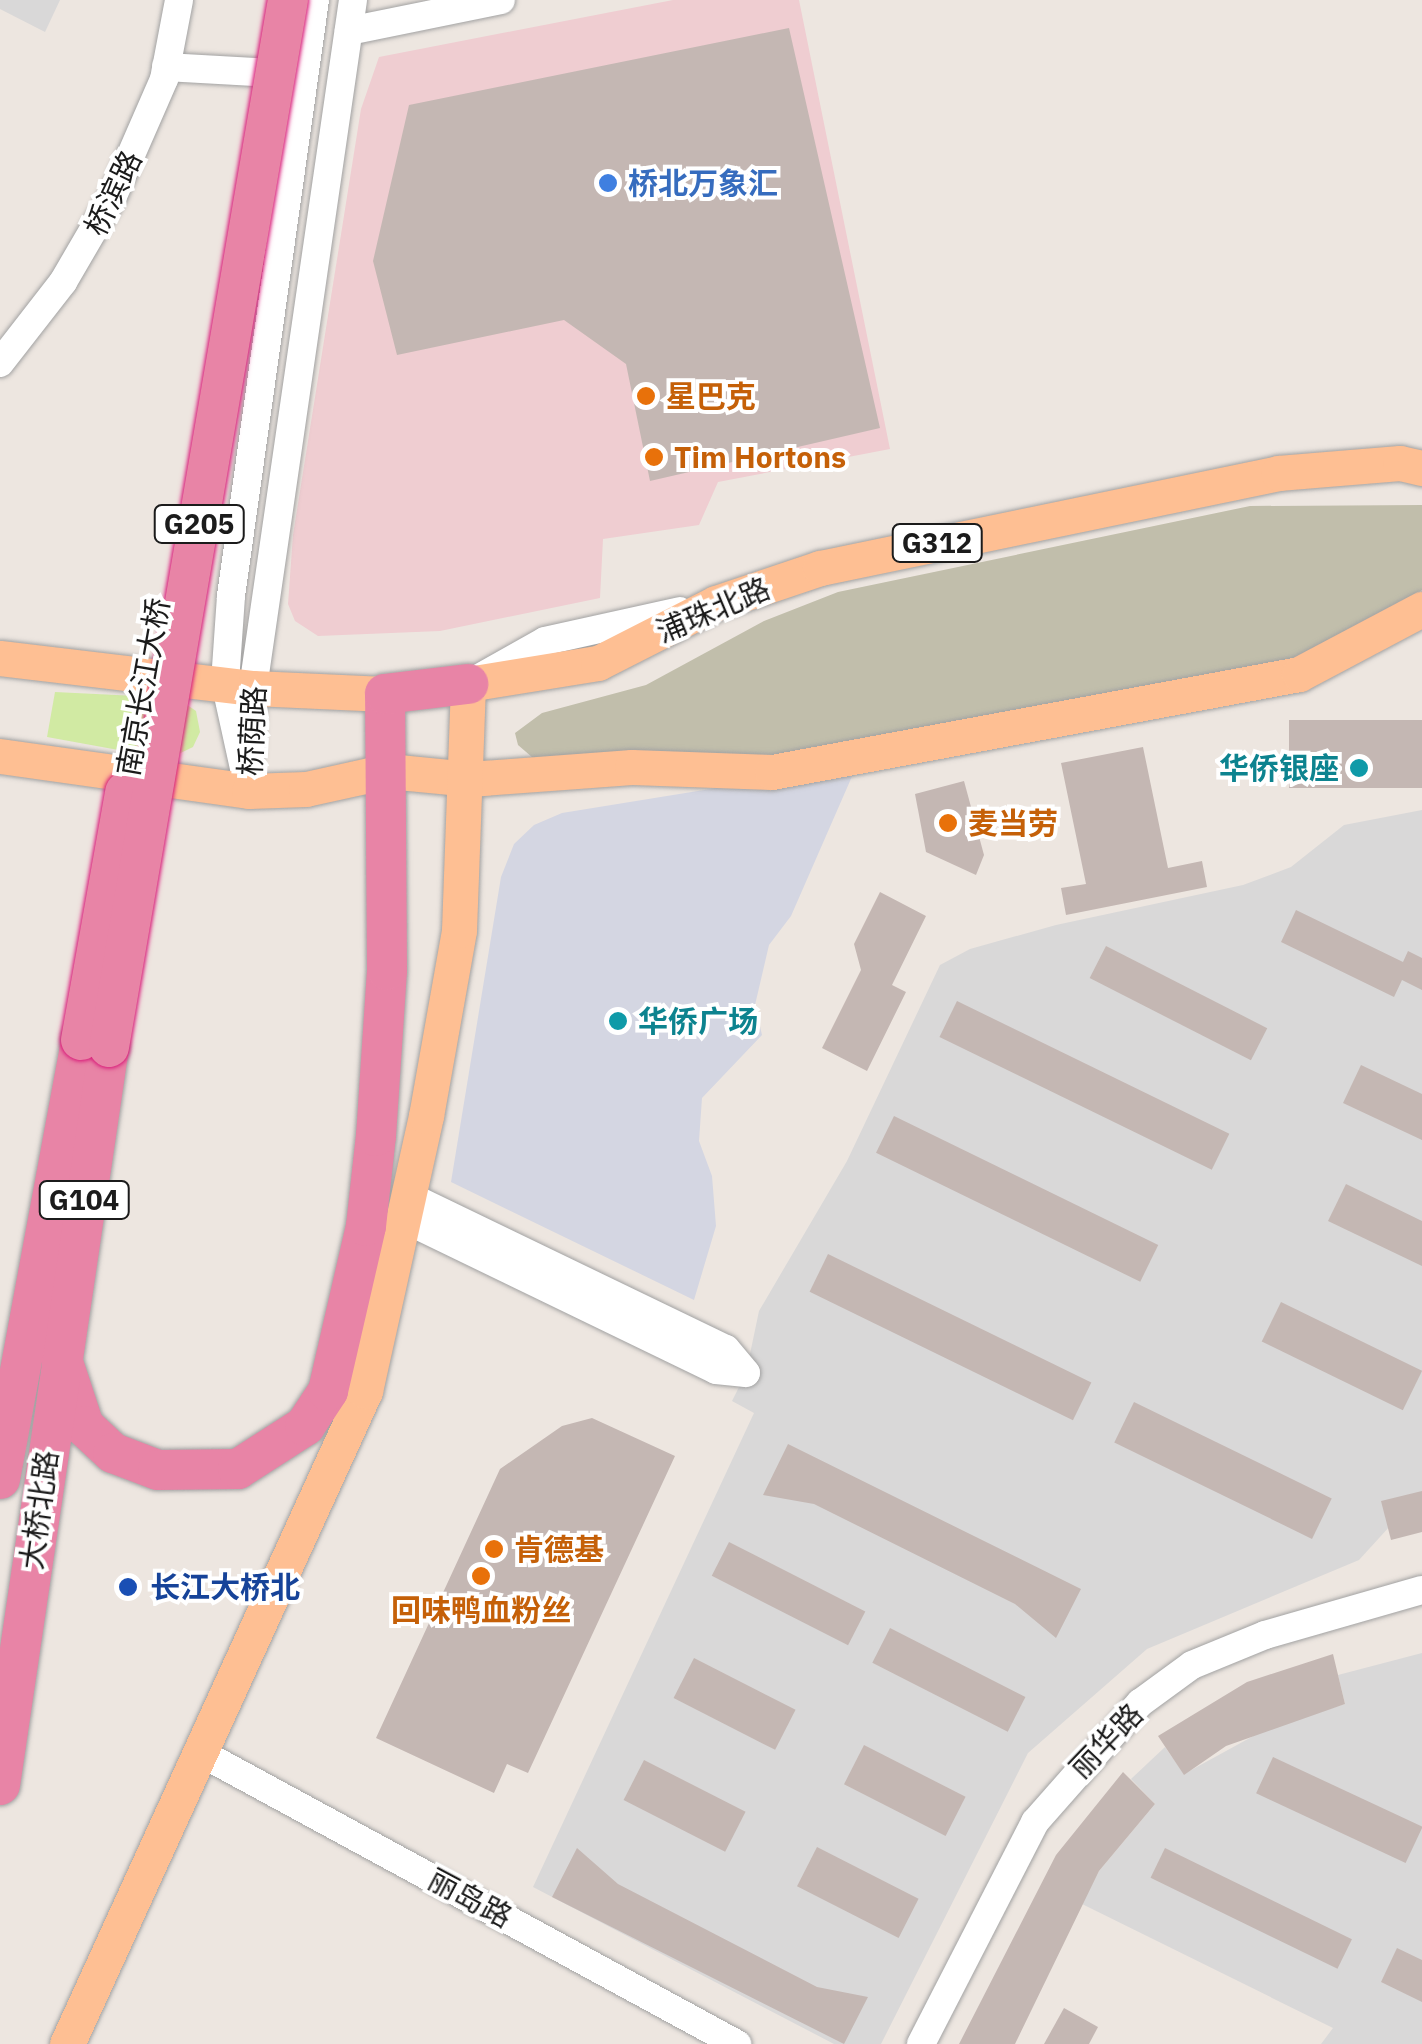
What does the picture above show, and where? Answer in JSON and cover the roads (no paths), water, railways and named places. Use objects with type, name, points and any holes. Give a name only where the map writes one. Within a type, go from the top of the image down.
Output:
[{"type":"highway","name":"南京长江大桥","points":[[60,1353],[95,1044],[260,0]]},
{"type":"highway","name":"南京长江大桥","points":[[8,1380],[95,1044],[288,0]]},
{"type":"highway","name":"浦珠北路","points":[[385,694],[468,684]]},
{"type":"highway","points":[[60,1353],[84,1426],[113,1453],[158,1470],[238,1469],[305,1426],[328,1392],[366,1226],[376,1136],[387,970],[385,694]]},
{"type":"highway","name":"大桥北路","points":[[0,1785],[60,1353]]},
{"type":"highway","name":"大桥北路","points":[[0,1480],[8,1380]]},
{"type":"highway","points":[[0,1822],[8,1738]]},
{"type":"main road","name":"浦珠北路","points":[[468,684],[598,663],[716,604],[820,568],[1278,473],[1415,463]]},
{"type":"main road","points":[[0,756],[248,791],[306,789],[388,771],[469,778],[632,767],[772,772],[877,756],[1299,674],[1422,609]]},
{"type":"main road","name":"浦珠北路","points":[[0,658],[239,685],[385,694]]},
{"type":"main road","points":[[67,2044],[203,1754],[364,1391],[407,1207],[460,930],[469,778],[468,684]]},
{"type":"street","name":"桥滨路","points":[[0,363],[84,251],[166,67],[179,0]]},
{"type":"street","name":"桥荫路","points":[[248,791],[239,685],[315,0]]},
{"type":"street","name":"桥荫路","points":[[239,685],[353,0]]},
{"type":"street","points":[[349,31],[500,0]]},
{"type":"street","points":[[166,67],[304,74]]},
{"type":"street","points":[[407,1207],[726,1349],[746,1373],[716,1370],[407,1207]]},
{"type":"street","name":"丽华路","points":[[921,2044],[1035,1822],[1140,1703],[1192,1665],[1266,1635],[1422,1590]]},
{"type":"street","name":"丽岛路","points":[[203,1754],[736,2044]]},
{"type":"place","name":"桥北万象汇","points":[[608,183]]},
{"type":"place","name":"星巴克","points":[[646,396]]},
{"type":"place","name":"Tim Hortons","points":[[654,457]]},
{"type":"place","name":"华侨银座","points":[[1359,768]]},
{"type":"place","name":"麦当劳","points":[[948,823]]},
{"type":"place","name":"华侨广场","points":[[618,1021]]},
{"type":"place","name":"肯德基","points":[[494,1549]]},
{"type":"place","name":"回味鸭血粉丝","points":[[481,1576]]},
{"type":"place","name":"长江大桥北","points":[[128,1587]]}]
